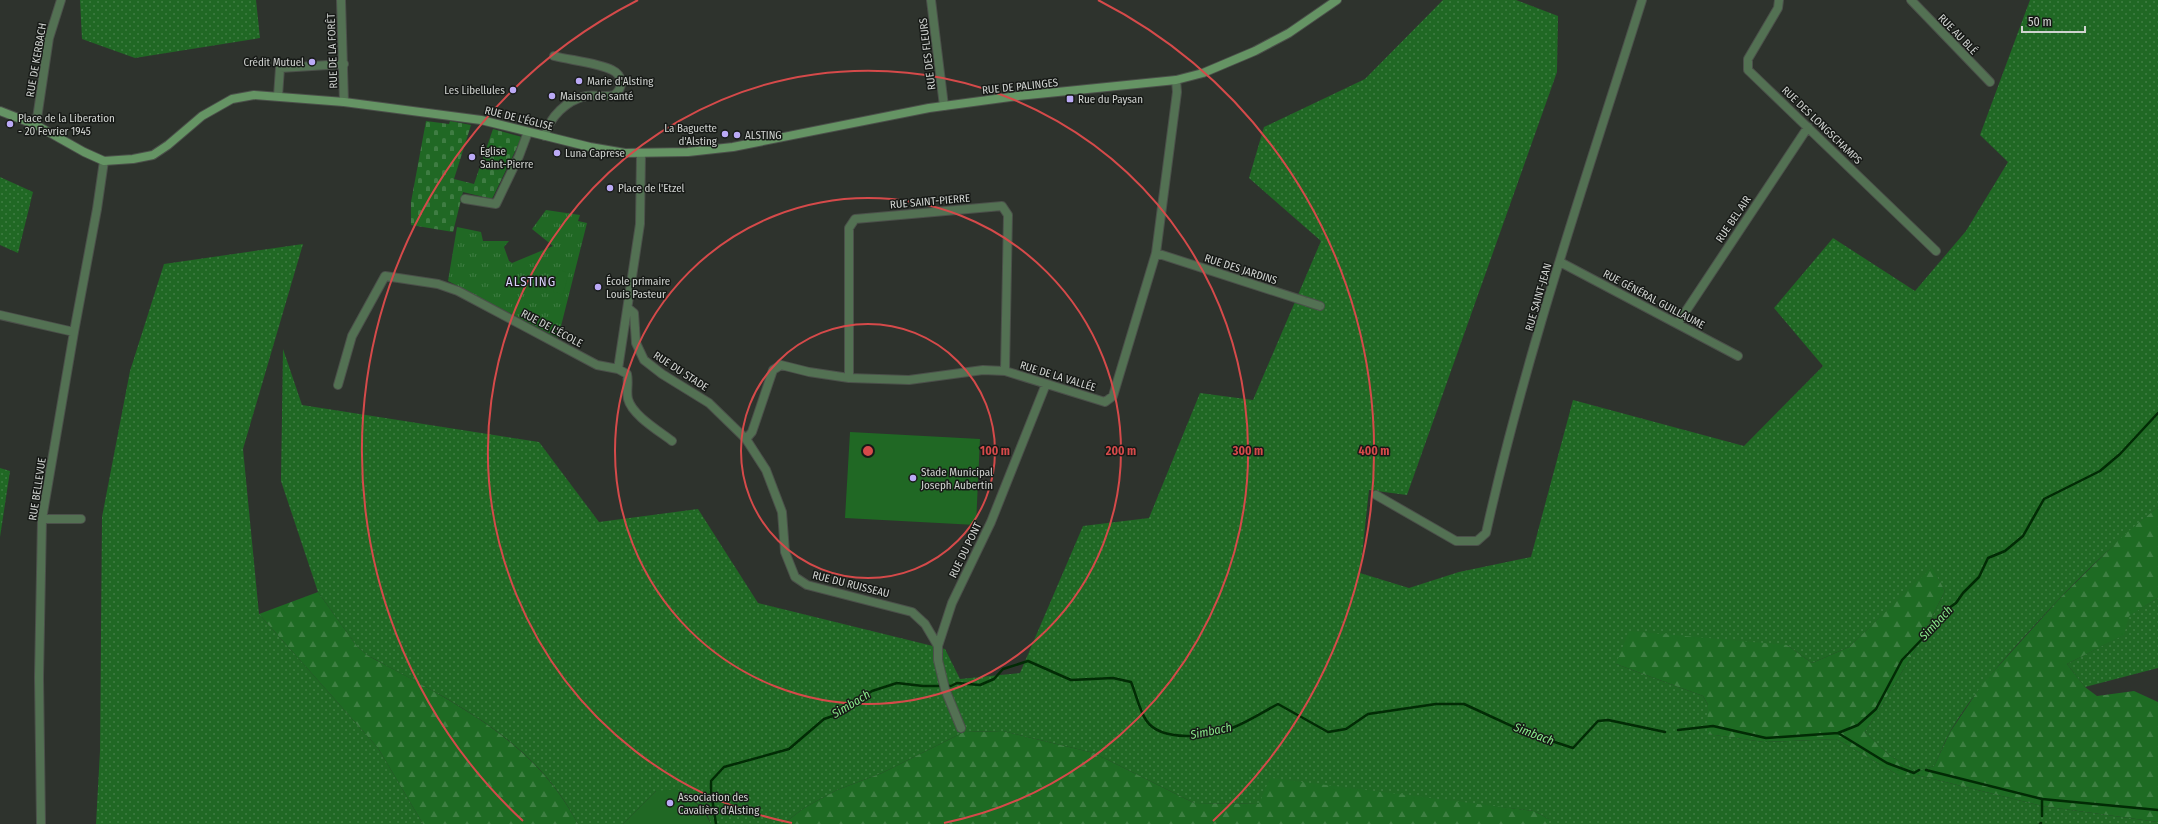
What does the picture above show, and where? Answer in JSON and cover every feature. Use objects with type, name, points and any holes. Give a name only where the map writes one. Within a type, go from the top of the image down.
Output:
[{"type":"main road","name":"RUE DE PALINGES","points":[[688,152],[733,146],[856,121],[944,106],[1018,96],[1176,80],[1204,73],[1260,48],[1302,24],[1337,0]]},
{"type":"main road","name":"RUE DE L'ÉGLISE","points":[[104,161],[133,159],[153,155],[168,145],[202,116],[232,99],[254,95],[344,102],[481,120],[590,147],[641,154],[688,152]]},
{"type":"main road","points":[[0,111],[36,125],[84,152],[104,161]]},
{"type":"street","name":"RUE DE KERBACH","points":[[36,125],[49,38],[60,0]]},
{"type":"street","name":"RUE DE LA FORÊT","points":[[341,0],[344,102]]},
{"type":"street","name":"RUE DES FLEURS","points":[[931,0],[944,106]]},
{"type":"street","name":"RUE SAINT-JEAN","points":[[1376,495],[1420,522],[1456,541],[1477,541],[1486,533],[1504,451],[1560,262],[1642,0]]},
{"type":"street","name":"RUE DES LONGSCHAMPS","points":[[1778,0],[1778,8],[1748,59],[1748,70],[1936,251]]},
{"type":"street","name":"RUE AU BLÉ","points":[[1911,0],[1990,82]]},
{"type":"street","points":[[545,136],[547,128],[553,118],[571,102],[586,96],[614,95],[621,88],[622,82],[617,73],[608,68],[554,56]]},
{"type":"street","points":[[278,96],[280,68],[344,64]]},
{"type":"street","name":"RUE DE LA VALLÉE","points":[[746,439],[752,432],[773,370],[781,365],[809,372],[849,378],[909,380],[983,370],[1005,371],[1105,402],[1113,396],[1156,253],[1176,92],[1176,80]]},
{"type":"street","name":"RUE BEL AIR","points":[[1678,323],[1808,127]]},
{"type":"street","points":[[466,200],[496,204],[519,156],[528,132]]},
{"type":"street","points":[[641,154],[640,224],[618,369],[627,374],[629,383],[628,397],[632,408],[672,441]]},
{"type":"street","name":"RUE BELLEVUE","points":[[41,824],[39,677],[42,519],[97,209],[104,161]]},
{"type":"street","name":"RUE SAINT-PIERRE","points":[[849,378],[849,228],[855,219],[1002,206],[1008,215],[1005,371]]},
{"type":"street","name":"RUE DES JARDINS","points":[[1156,253],[1320,306]]},
{"type":"street","name":"RUE GÉNÉRAL GUILLAUME","points":[[1560,262],[1738,356]]},
{"type":"street","name":"RUE DE L'ÉCOLE","points":[[338,385],[352,336],[385,276],[447,286],[597,365],[618,369]]},
{"type":"street","name":"RUE DU STADE","points":[[628,308],[634,313],[636,343],[644,360],[662,374],[709,403],[746,439]]},
{"type":"street","points":[[0,316],[74,332]]},
{"type":"street","name":"RUE DU PONT","points":[[961,728],[945,686],[938,660],[938,646],[952,602],[991,522],[1046,384]]},
{"type":"street","name":"RUE DU RUISSEAU","points":[[746,439],[766,470],[782,512],[785,552],[795,578],[807,585],[846,597],[888,605],[912,612],[925,624],[938,646]]},
{"type":"street","points":[[42,519],[81,519]]},
{"type":"green space","points":[[80,0],[256,0],[260,38],[135,58],[82,39]]},
{"type":"green space","points":[[1443,0],[1516,0],[1558,16],[1557,72],[1407,495],[1369,490],[1360,573],[1409,588],[1459,572],[1531,557],[1573,400],[1744,446],[1823,366],[1774,308],[1833,238],[1915,291],[1966,231],[2008,162],[1980,135],[2030,0],[2158,0],[2158,507],[2093,565],[2033,627],[2000,664],[1969,703],[1951,730],[1934,766],[1916,772],[1888,754],[1865,732],[1913,654],[1945,591],[1932,568],[1849,647],[1812,663],[1787,645],[1616,664],[1703,696],[1708,705],[1708,734],[1764,742],[1836,739],[1898,775],[1917,775],[2042,806],[2158,822],[2158,824],[1549,824],[1549,819],[1534,811],[1443,801],[1259,804],[1194,803],[1094,753],[1003,731],[964,732],[882,773],[837,790],[804,808],[783,824],[711,824],[706,812],[686,793],[656,791],[623,824],[578,824],[559,794],[538,767],[513,744],[458,705],[367,655],[356,645],[318,592],[281,481],[283,349],[302,405],[539,442],[599,522],[698,509],[758,603],[945,649],[960,679],[1020,673],[1083,526],[1149,518],[1200,393],[1253,400],[1321,241],[1249,178],[1264,127],[1365,79]]},
{"type":"green space","points":[[426,121],[449,124],[450,121],[471,125],[454,179],[474,184],[493,129],[522,137],[492,199],[463,192],[453,232],[411,225],[411,202]]},
{"type":"green space","points":[[0,177],[33,192],[18,253],[0,245]]},
{"type":"green space","points":[[546,210],[580,215],[578,221],[587,223],[558,338],[448,281],[457,227],[481,232],[483,241],[509,241],[504,247],[509,261],[512,263],[553,246],[532,229]]},
{"type":"green space","points":[[303,244],[243,449],[259,614],[378,748],[423,824],[96,824],[100,751],[102,517],[130,371],[164,264]]},
{"type":"green space","points":[[559,270],[569,273],[563,294],[553,292]]},
{"type":"green space","name":"Stade Municipal Joseph Aubertin","points":[[850,432],[980,439],[976,525],[845,518]]},
{"type":"green space","points":[[0,468],[10,471],[0,537]]},
{"type":"green space","points":[[2158,507],[2158,598],[2129,616],[2124,635],[2067,664],[2085,687],[2097,696],[2134,691],[2158,702],[2158,822],[2042,806],[1917,775],[1898,775],[1836,739],[1764,742],[1707,734],[1708,705],[1703,696],[1616,664],[1629,631],[1787,645],[1812,663],[1849,647],[1932,567],[1945,591],[1913,654],[1865,732],[1888,754],[1916,772],[1934,766],[1950,732],[1983,683],[2061,597],[2125,534]]},
{"type":"green space","points":[[318,592],[356,645],[367,655],[458,705],[513,744],[537,767],[559,794],[578,824],[423,824],[378,748],[259,614]]},
{"type":"green space","points":[[2158,598],[2158,668],[2085,687],[2067,664],[2123,635],[2128,616]]},
{"type":"green space","points":[[1003,731],[1094,753],[1194,803],[1259,804],[1270,778],[1534,811],[1549,819],[1549,824],[783,824],[804,808],[837,790],[882,773],[964,732]]},
{"type":"green space","name":"Association des Cavalièrs d'Alsting","points":[[677,789],[697,804],[705,813],[711,824],[623,824],[656,791]]},
{"type":"waterway","name":"Simbach","points":[[1678,730],[1713,726],[1766,738],[1838,733],[1858,725],[1876,709],[1902,660],[1926,635],[1946,610],[1956,603],[1963,593],[1979,577],[1988,558],[2005,551],[2023,536],[2044,499],[2100,471],[2120,454],[2158,413]]},
{"type":"waterway","name":"Simbach","points":[[716,824],[711,781],[724,767],[789,749],[824,719],[839,714],[872,691],[897,683],[923,686],[951,686],[957,683],[980,685],[994,679],[1003,669],[1028,661],[1071,680],[1113,678],[1131,682],[1139,706],[1146,720],[1153,727],[1174,735],[1199,735],[1223,731],[1244,723],[1278,704],[1328,732],[1346,729],[1368,714],[1436,704],[1464,704],[1527,733],[1573,748],[1598,721],[1608,720],[1665,732]]},
{"type":"waterway","points":[[1838,733],[1887,763],[1914,773],[1919,770]]},
{"type":"waterway","points":[[1926,770],[2042,799],[2158,810]]},
{"type":"waterway","points":[[2042,799],[2042,816]]},
{"type":"place","name":"Crédit Mutuel","points":[[312,62]]},
{"type":"place","name":"Marie d'Alsting","points":[[579,81]]},
{"type":"place","name":"Les Libellules","points":[[513,90]]},
{"type":"place","name":"Maison de santé","points":[[552,96]]},
{"type":"place","name":"Rue du Paysan","points":[[1070,99]]},
{"type":"place","name":"Place de la Liberation - 20 Fevrier 1945","points":[[10,124]]},
{"type":"place","name":"La Baguette d'Alsting","points":[[725,134]]},
{"type":"place","name":"ALSTING","points":[[737,135]]},
{"type":"place","name":"Luna Caprese","points":[[557,153]]},
{"type":"place","name":"Église Saint-Pierre","points":[[472,157]]},
{"type":"place","name":"Place de l'Etzel","points":[[610,188]]},
{"type":"place","name":"École primaire Louis Pasteur","points":[[598,287]]},
{"type":"place","name":"Stade Municipal Joseph Aubertin","points":[[913,478]]},
{"type":"place","name":"Association des Cavalièrs d'Alsting","points":[[670,803]]},
{"type":"district","name":"ALSTING","points":[[531,281]]}]
